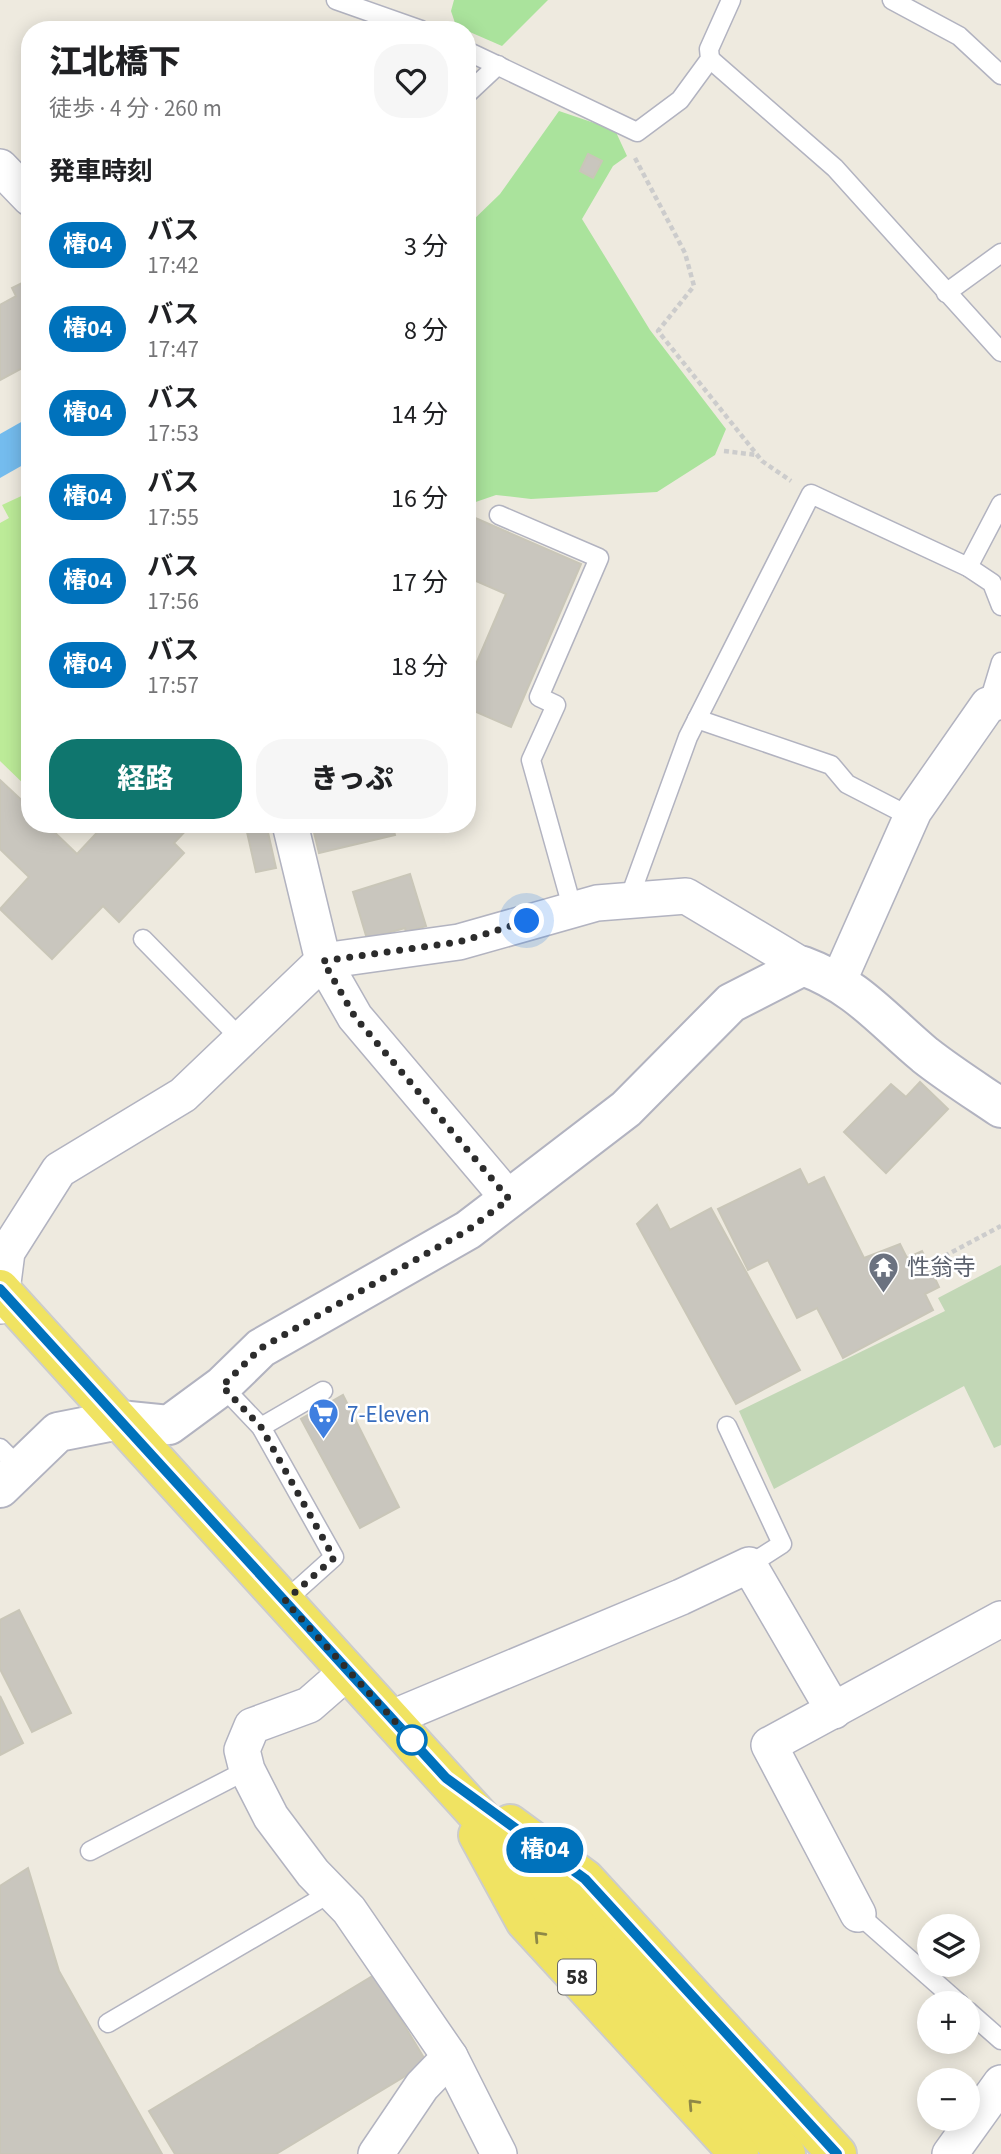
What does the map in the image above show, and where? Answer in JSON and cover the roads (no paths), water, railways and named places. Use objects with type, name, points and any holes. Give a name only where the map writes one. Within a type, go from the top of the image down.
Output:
[{"type":"main road","name":"58","points":[[1,1295],[392,1718],[786,2154]]},
{"type":"main road","name":"58","points":[[446,1778],[525,1921],[739,2154]]},
{"type":"main road","name":"58","points":[[446,1778],[585,1879],[837,2154]]},
{"type":"street","points":[[0,167],[21,189]]},
{"type":"street","points":[[839,980],[911,817],[995,703]]},
{"type":"street","points":[[292,833],[323,961],[355,1017],[509,1199]]},
{"type":"street","points":[[1,1295],[7,1252],[59,1170],[183,1095],[323,961],[459,942],[572,907],[629,899],[686,896],[803,966],[839,980],[927,1056],[1001,1108]]},
{"type":"street","points":[[7,1468],[58,1432],[119,1420],[169,1425],[222,1386],[261,1348],[468,1230],[626,1109],[731,1003],[803,966]]},
{"type":"street","points":[[392,1718],[681,1597],[749,1565],[834,1711]]},
{"type":"street","points":[[858,1914],[769,1745],[1001,1619]]},
{"type":"street","points":[[348,1671],[309,1705],[252,1726],[242,1750],[247,1770],[271,1817],[349,1910],[450,2057],[499,2154]]},
{"type":"street","points":[[376,2154],[422,2086],[450,2057]]},
{"type":"street","points":[[950,2154],[1001,2083]]},
{"type":"lane","points":[[337,0],[396,21]]},
{"type":"lane","points":[[476,55],[636,132],[680,100],[709,60],[709,49],[732,0]]},
{"type":"lane","points":[[892,0],[959,36],[1001,75]]},
{"type":"lane","points":[[709,60],[835,168],[1001,352]]},
{"type":"lane","points":[[476,86],[498,65]]},
{"type":"lane","points":[[946,293],[1001,253]]},
{"type":"lane","points":[[629,899],[697,719],[811,494],[968,568],[992,583],[1001,606]]},
{"type":"lane","points":[[968,568],[1001,504]]},
{"type":"lane","points":[[499,515],[599,558],[539,697],[556,705],[531,760],[572,907]]},
{"type":"lane","points":[[995,703],[1001,662]]},
{"type":"lane","points":[[697,719],[831,765],[847,784],[911,817]]},
{"type":"lane","points":[[143,939],[242,1040]]},
{"type":"lane","points":[[222,1386],[261,1427],[334,1558],[285,1601]]},
{"type":"lane","points":[[261,1427],[323,1391]]},
{"type":"lane","points":[[727,1426],[782,1544],[749,1565]]},
{"type":"lane","points":[[90,1850],[247,1770]]},
{"type":"lane","points":[[108,2023],[332,1892]]},
{"type":"lane","points":[[858,1914],[945,1991]]},
{"type":"lane","points":[[980,2022],[1001,2040]]},
{"type":"water","points":[[21,422],[21,466],[0,478],[0,434]]},
{"type":"place","name":"性翁寺","points":[[884,1294]]},
{"type":"place","name":"7-Eleven","points":[[324,1441]]}]
